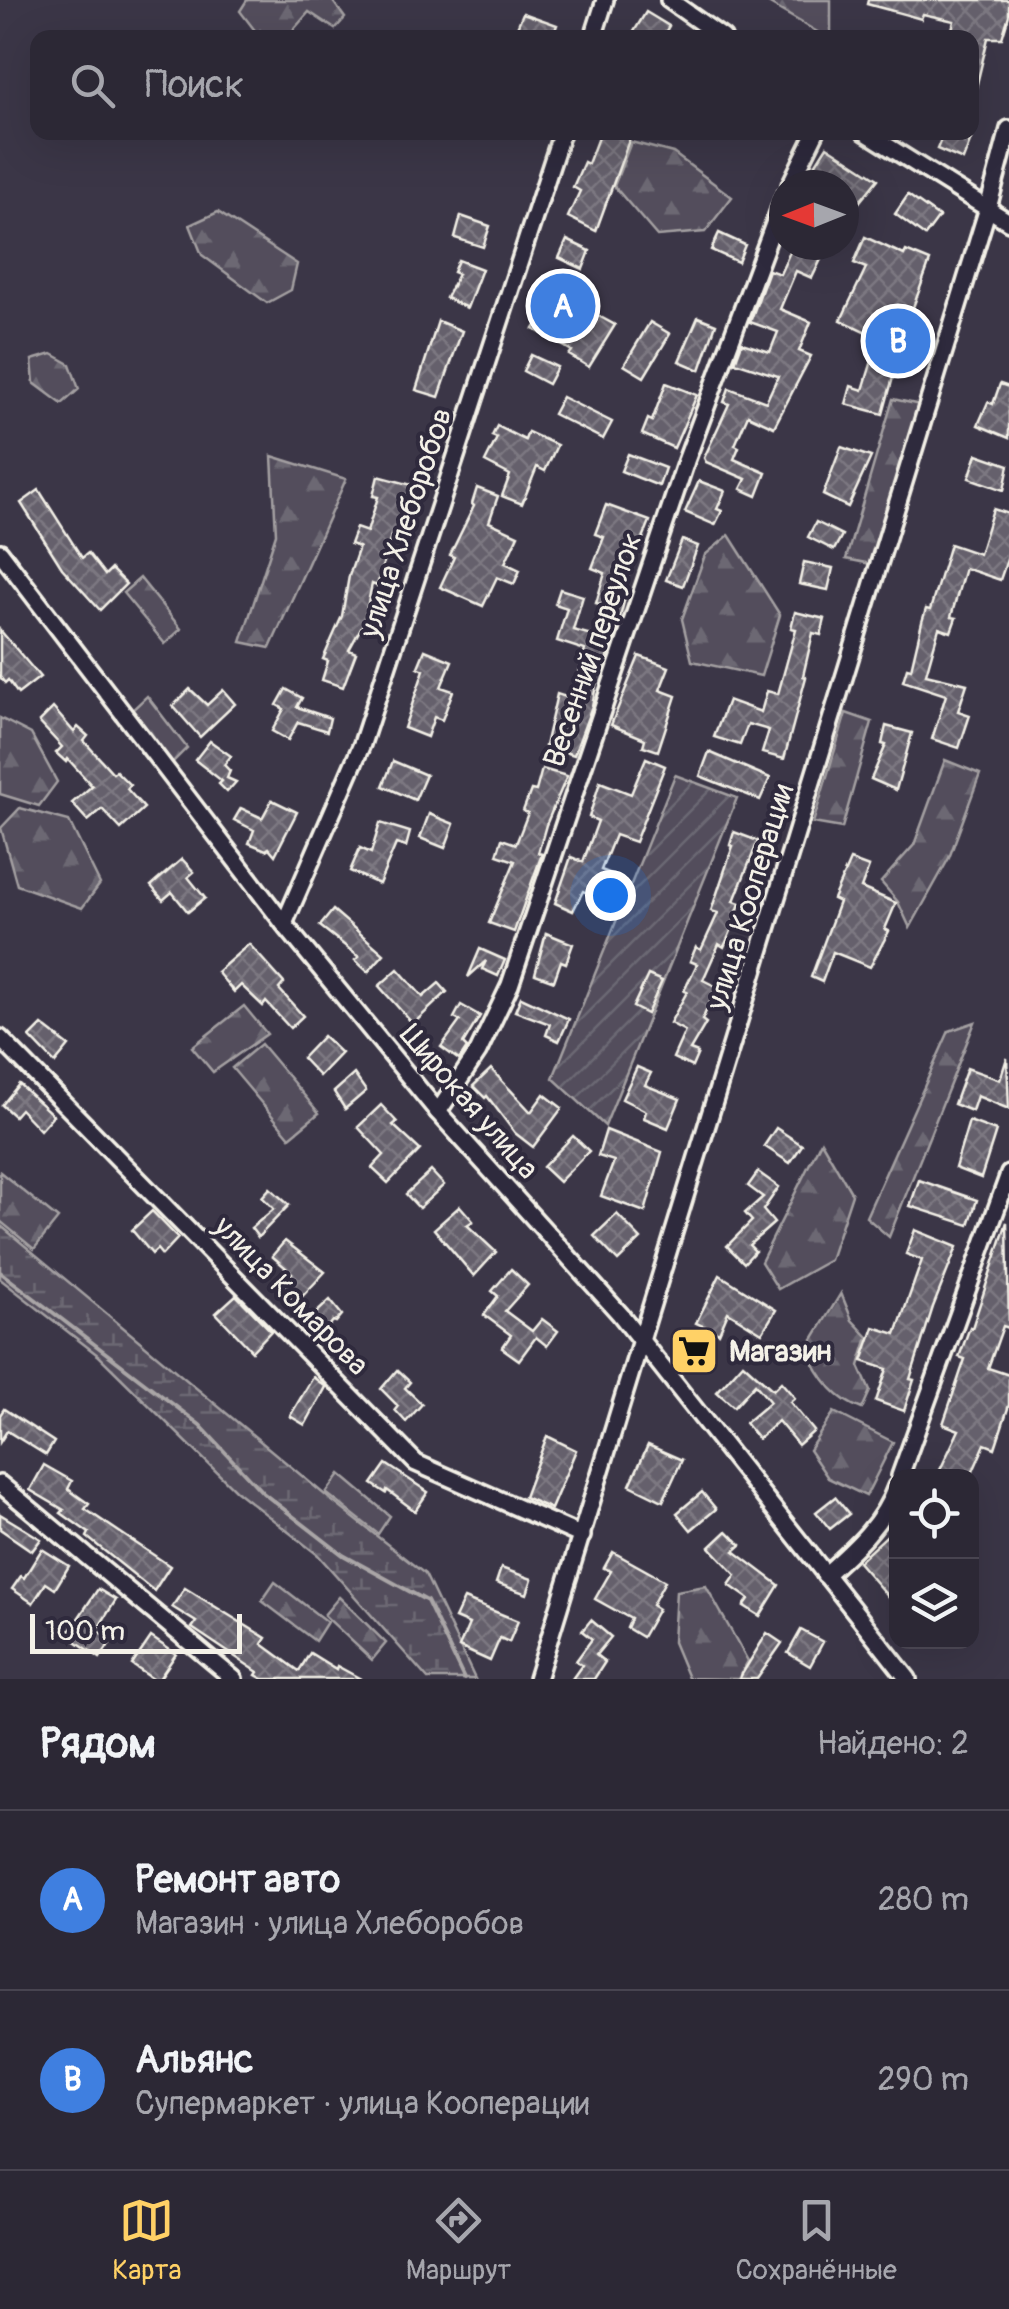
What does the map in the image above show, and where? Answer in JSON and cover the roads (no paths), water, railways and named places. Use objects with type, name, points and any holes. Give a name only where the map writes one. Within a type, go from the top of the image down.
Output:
[{"type":"street","points":[[596,30],[605,0]]},
{"type":"street","points":[[669,0],[712,30]]},
{"type":"street","name":"улица Кооперации","points":[[538,1679],[1009,129]]},
{"type":"street","name":"улица Хлеборобов","points":[[284,924],[362,744],[559,140]]},
{"type":"street","points":[[797,170],[812,140]]},
{"type":"street","points":[[878,140],[1009,222]]},
{"type":"street","name":"Весенний переулок","points":[[438,1112],[478,1052],[510,985],[686,460],[769,237]]},
{"type":"street","name":"Широкая улица","points":[[0,552],[284,924],[438,1112],[642,1342],[908,1679]]},
{"type":"street","name":"улица Комарова","points":[[0,1038],[416,1462],[582,1536]]},
{"type":"street","points":[[903,1469],[1009,1174]]},
{"type":"street","points":[[0,1484],[234,1679]]},
{"type":"street","points":[[825,1575],[870,1532],[889,1507]]},
{"type":"waterway","points":[[0,1272],[200,1425],[263,1493],[343,1555],[427,1601],[464,1679]]},
{"type":"place","name":"Ремонт авто","points":[[563,306]]},
{"type":"place","name":"Альянс","points":[[898,341]]},
{"type":"place","name":"Магазин","points":[[694,1351]]}]
